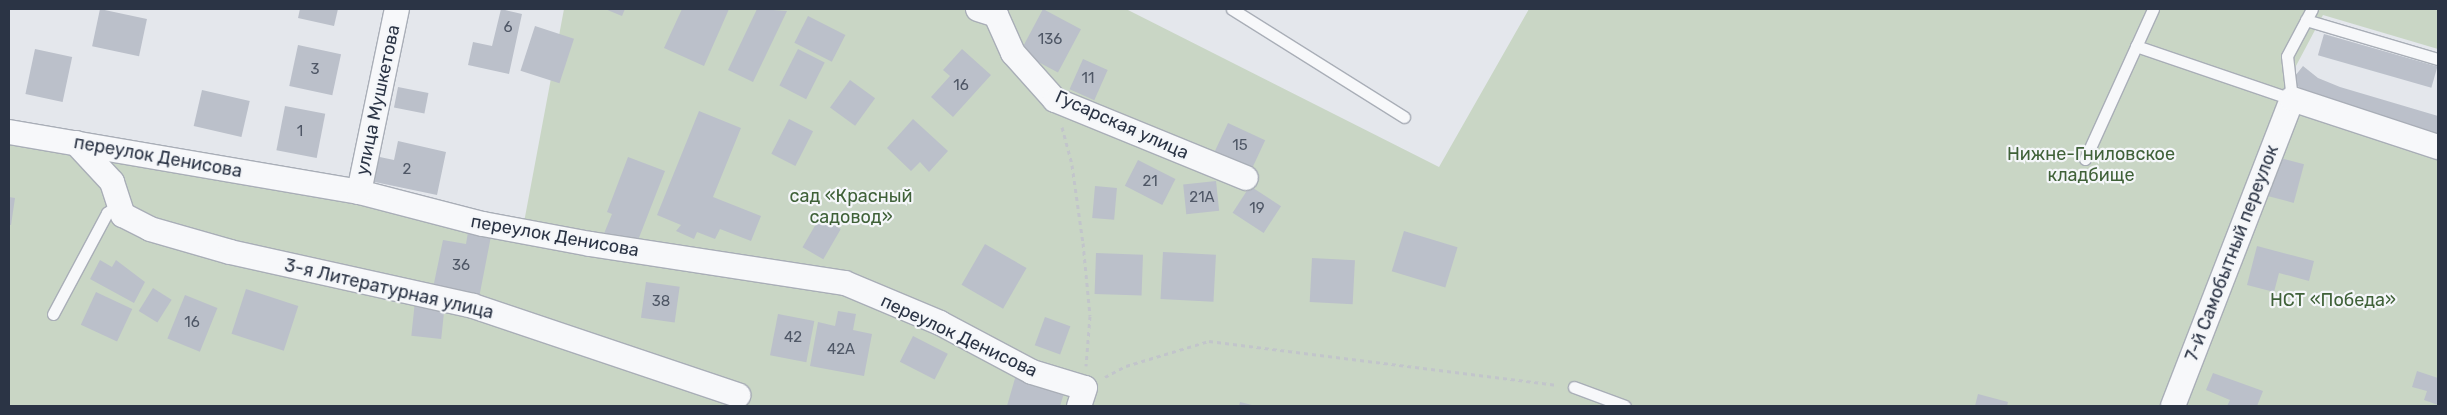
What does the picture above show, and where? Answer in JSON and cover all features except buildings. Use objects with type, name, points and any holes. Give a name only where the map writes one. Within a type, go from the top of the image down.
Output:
[{"type":"street","name":"улица Мушкетова","points":[[359,192],[397,9]]},
{"type":"street","name":"Гусарская улица","points":[[991,11],[1013,53],[1054,100],[1246,178]]},
{"type":"street","points":[[2292,99],[2438,148]]},
{"type":"street","name":"7-й Самобытный переулок","points":[[2173,406],[2292,99]]},
{"type":"street","name":"переулок Денисова","points":[[9,132],[359,192],[483,224],[845,283],[940,323],[1082,397]]},
{"type":"street","name":"3-я Литературная улица","points":[[76,143],[112,182],[123,215],[150,229],[230,252],[474,306],[738,395]]},
{"type":"lane","points":[[1232,9],[1404,117]]},
{"type":"lane","points":[[2085,159],[2153,9]]},
{"type":"lane","points":[[2136,46],[2292,99],[2287,56],[2312,9]]},
{"type":"lane","points":[[2306,20],[2438,59]]},
{"type":"lane","points":[[53,314],[107,213],[119,204]]},
{"type":"lane","points":[[1574,387],[1625,406]]},
{"type":"path","points":[[1054,100],[1072,164],[1083,244],[1090,316],[1082,397]]},
{"type":"path","points":[[1082,397],[1126,366],[1209,341],[1574,387]]},
{"type":"green space","name":"сад «Красный садовод»","points":[[564,9],[1126,9],[1439,167],[1529,9],[2438,9],[2438,49],[2323,15],[2288,81],[2168,406],[9,406],[9,141],[522,233]]},
{"type":"green space","name":"НСТ «Победа»","points":[[2293,110],[2438,156],[2438,406],[2178,406]]},
{"type":"park label","name":"Нижне-Гниловское кладбище","points":[[2091,165]]}]
